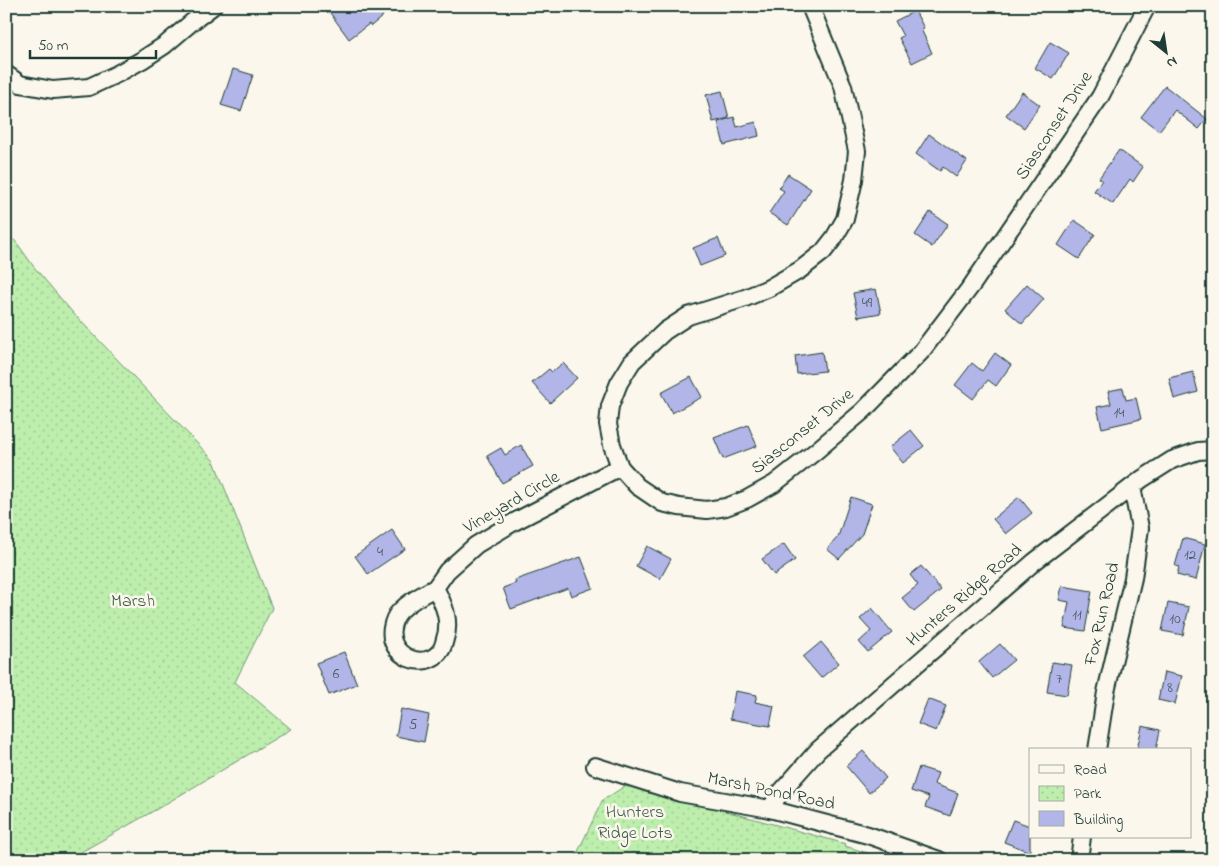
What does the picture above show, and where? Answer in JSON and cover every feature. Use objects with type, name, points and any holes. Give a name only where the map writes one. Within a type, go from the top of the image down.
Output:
[{"type":"street","points":[[6,74],[20,84],[53,90],[89,88],[142,60],[165,45],[213,6]]},
{"type":"street","name":"Siasconset Drive","points":[[810,6],[843,86],[857,151],[854,180],[845,219],[824,252],[800,270],[769,288],[745,298],[688,316],[665,331],[632,362],[619,383],[610,406],[608,424],[612,445],[620,467],[637,486],[662,503],[707,510],[726,507],[747,499],[774,484],[863,411],[922,352],[972,285],[1100,97],[1147,6]]},
{"type":"street","name":"Hunters Ridge Road","points":[[770,809],[780,793],[818,750],[1034,562],[1172,460],[1198,451],[1213,450]]},
{"type":"street","name":"Vineyard Circle","points":[[435,588],[448,571],[476,545],[514,522],[620,467]]},
{"type":"street","name":"Fox Run Road","points":[[1096,748],[1106,692],[1133,578],[1140,528],[1132,488]]},
{"type":"street","name":"Marsh Pond Road","points":[[595,766],[680,793],[770,809],[868,835],[938,860]]},
{"type":"street","points":[[1079,860],[1082,838]]},
{"type":"green space","name":"Marsh","points":[[6,232],[73,313],[214,461],[272,608],[235,682],[291,729],[67,860],[6,860]]},
{"type":"green space","name":"Hunters Ridge Lots","points":[[625,786],[634,786],[846,844],[845,846],[890,860],[574,860],[603,799]]},
{"type":"building","points":[[325,6],[376,6],[383,16],[371,26],[369,24],[349,39]]},
{"type":"building","points":[[915,11],[924,28],[921,29],[932,53],[912,63],[899,38],[903,36],[895,21]]},
{"type":"building","points":[[1050,42],[1069,53],[1053,79],[1035,68]]},
{"type":"building","points":[[233,69],[253,75],[241,111],[221,105]]},
{"type":"building","points":[[1165,86],[1207,119],[1199,129],[1175,110],[1159,131],[1141,117]]},
{"type":"building","points":[[722,91],[729,118],[713,122],[706,95]]},
{"type":"building","points":[[1022,92],[1040,105],[1024,128],[1006,115]]},
{"type":"building","points":[[734,117],[737,127],[756,122],[759,136],[724,145],[718,122]]},
{"type":"building","points":[[929,134],[967,161],[956,177],[943,167],[940,171],[916,154]]},
{"type":"building","points":[[1119,150],[1143,167],[1133,182],[1130,179],[1113,204],[1094,191],[1102,180],[1099,178]]},
{"type":"building","points":[[788,174],[811,189],[788,225],[769,213],[784,191],[779,188]]},
{"type":"building","points":[[930,212],[948,224],[932,247],[915,235]]},
{"type":"building","points":[[1074,220],[1095,234],[1079,259],[1058,245]]},
{"type":"building","points":[[718,238],[725,256],[700,266],[693,248]]},
{"type":"building","points":[[1027,284],[1044,299],[1022,324],[1005,309]]},
{"type":"building","points":[[876,289],[881,313],[858,317],[853,293]]},
{"type":"building","points":[[822,352],[825,371],[797,374],[795,356]]},
{"type":"building","points":[[995,353],[1011,365],[996,386],[988,380],[973,399],[955,385],[972,363],[982,371]]},
{"type":"building","points":[[563,363],[577,378],[550,403],[532,383],[549,369],[552,372]]},
{"type":"building","points":[[1193,372],[1198,392],[1174,399],[1169,378]]},
{"type":"building","points":[[691,377],[702,397],[672,413],[661,393]]},
{"type":"building","points":[[1123,388],[1126,400],[1136,398],[1141,419],[1102,428],[1097,407],[1111,404],[1108,391]]},
{"type":"building","points":[[748,425],[757,446],[723,459],[714,438]]},
{"type":"building","points":[[911,430],[924,446],[903,463],[890,447]]},
{"type":"building","points":[[521,445],[533,466],[502,483],[487,456],[501,448],[505,455]]},
{"type":"building","points":[[851,497],[872,504],[862,534],[839,559],[827,549],[838,537]]},
{"type":"building","points":[[1019,497],[1032,513],[1006,534],[993,519]]},
{"type":"building","points":[[392,530],[405,549],[368,574],[355,556]]},
{"type":"building","points":[[1183,538],[1205,544],[1196,580],[1177,575],[1179,567],[1175,566]]},
{"type":"building","points":[[784,544],[795,560],[774,575],[762,559]]},
{"type":"building","points":[[647,546],[671,559],[660,579],[636,566]]},
{"type":"building","points":[[581,557],[593,588],[571,596],[568,588],[511,609],[503,588],[516,583],[515,580]]},
{"type":"building","points":[[921,566],[941,590],[914,612],[902,598],[918,585],[910,575]]},
{"type":"building","points":[[1062,586],[1092,591],[1085,631],[1064,628],[1069,602],[1059,600]]},
{"type":"building","points":[[1168,603],[1189,607],[1183,635],[1162,631]]},
{"type":"building","points":[[872,608],[892,632],[868,652],[859,642],[871,631],[860,619]]},
{"type":"building","points":[[821,642],[839,663],[821,678],[803,657]]},
{"type":"building","points":[[1000,644],[1014,660],[992,678],[979,662]]},
{"type":"building","points":[[344,652],[357,684],[329,695],[316,663]]},
{"type":"building","points":[[1052,662],[1072,665],[1067,695],[1047,692]]},
{"type":"building","points":[[1164,672],[1182,676],[1175,704],[1158,700]]},
{"type":"building","points":[[735,691],[757,695],[755,702],[774,706],[770,726],[730,719]]},
{"type":"building","points":[[928,699],[946,706],[936,731],[918,724]]},
{"type":"building","points":[[401,709],[429,715],[424,742],[396,736]]},
{"type":"building","points":[[1142,726],[1160,730],[1156,748],[1137,748]]},
{"type":"building","points":[[863,751],[886,778],[869,793],[846,766]]},
{"type":"building","points":[[919,767],[938,773],[934,784],[958,793],[950,816],[925,807],[929,797],[911,791]]},
{"type":"building","points":[[1013,820],[1029,826],[1030,852],[1004,842]]}]
